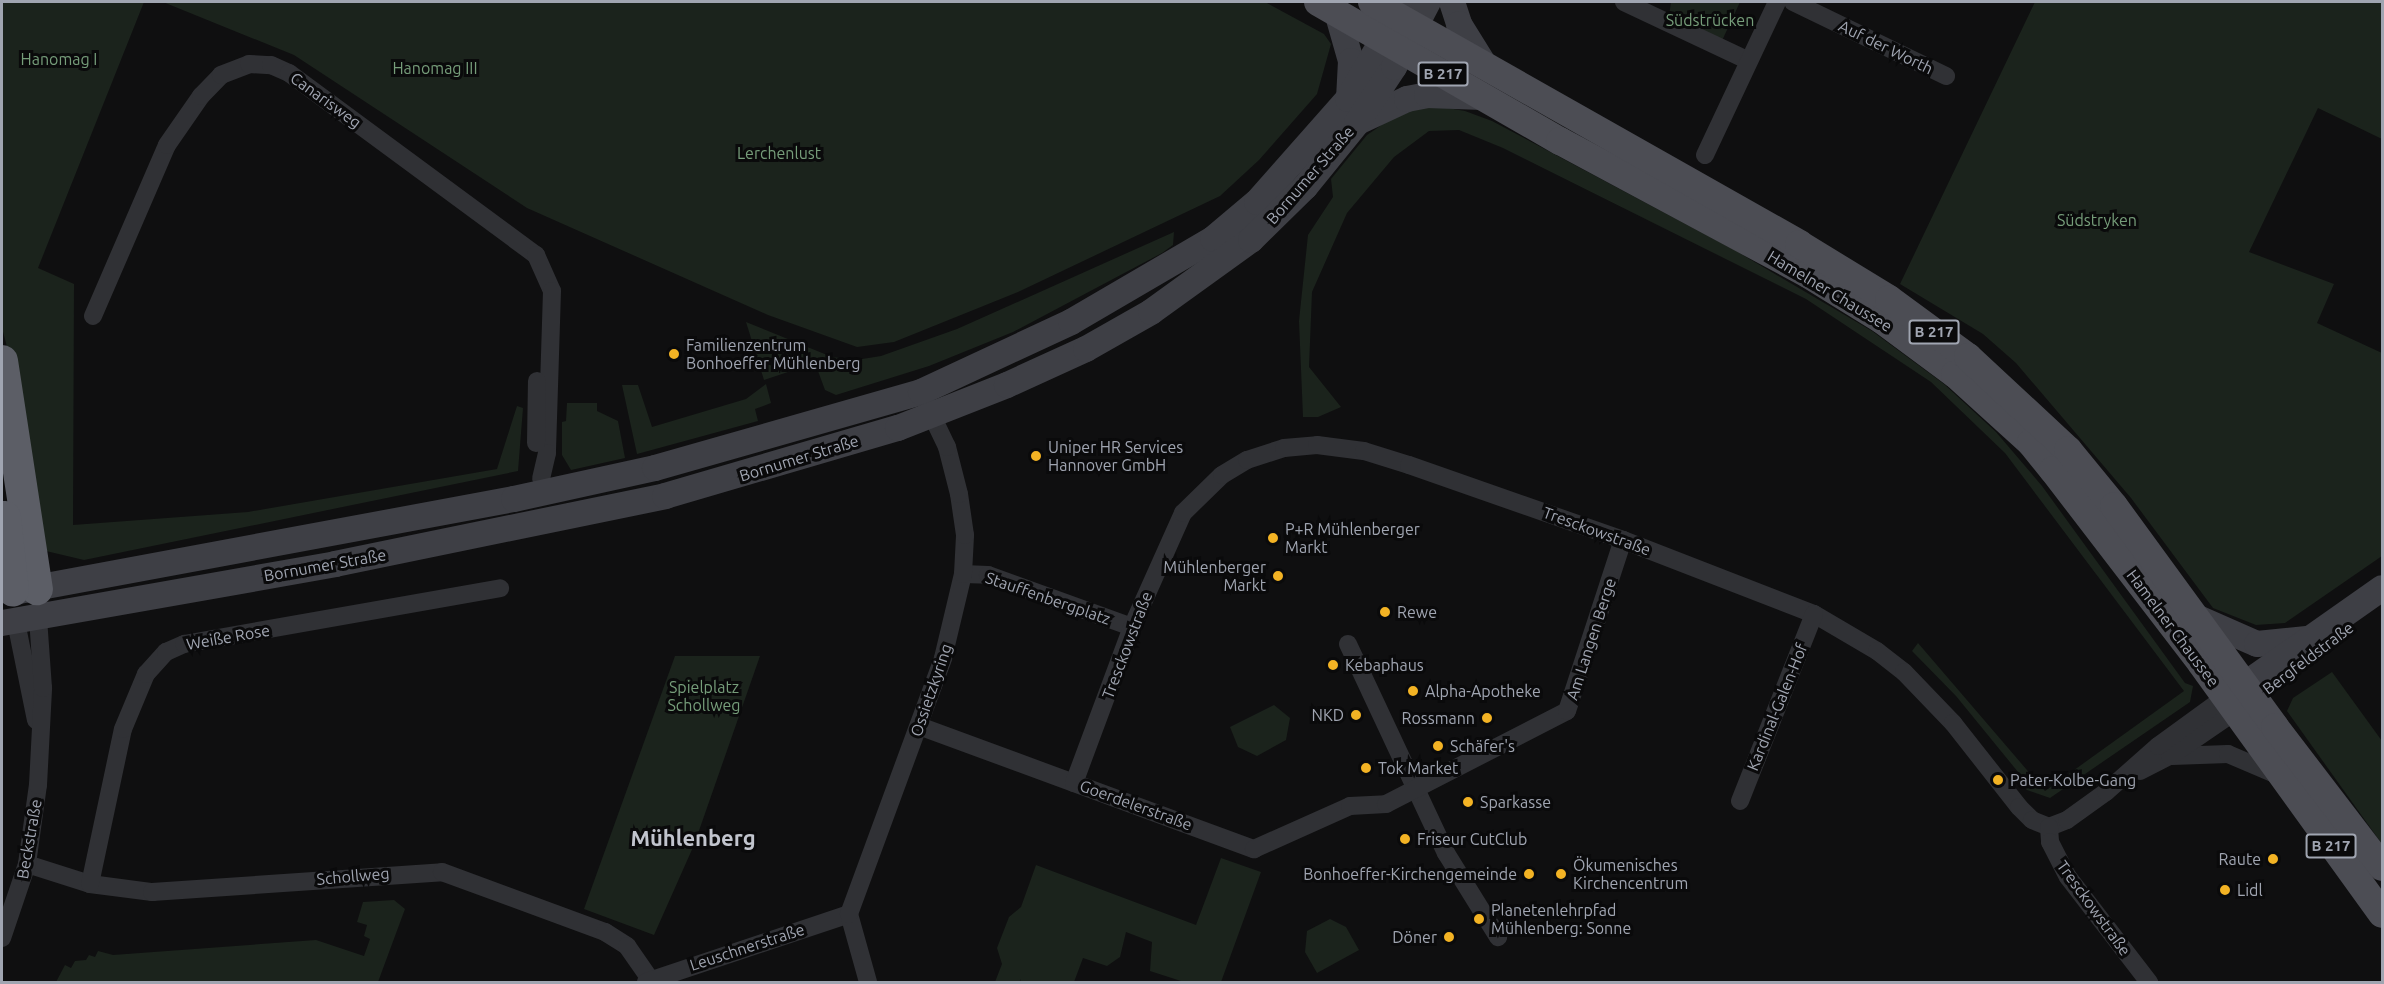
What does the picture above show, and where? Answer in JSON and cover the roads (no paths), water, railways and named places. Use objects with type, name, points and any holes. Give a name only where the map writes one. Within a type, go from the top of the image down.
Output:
[{"type":"highway","points":[[2,361],[18,606]]},
{"type":"highway","points":[[2,489],[18,606]]},
{"type":"main road","name":"Hamelner Chaussee","points":[[1372,2],[1809,250],[1888,299],[1968,357],[2068,450],[2200,619],[2280,777],[2382,914]]},
{"type":"main road","points":[[1452,2],[1459,24],[1485,66]]},
{"type":"main road","name":"Hamelner Chaussee","points":[[1328,7],[1406,23],[1483,97],[1808,274],[1882,320],[1955,374],[2031,442],[2239,698],[2382,867]]},
{"type":"main road","points":[[1328,7],[1352,61],[1352,111],[1427,95],[1483,97]]},
{"type":"main road","name":"Bornumer Straße","points":[[18,606],[549,523],[787,464],[926,403],[1086,349],[1192,286],[1275,218],[1352,111],[1406,23]]},
{"type":"main road","name":"Bornumer Straße","points":[[18,606],[542,485],[655,468],[926,403]]},
{"type":"main road","name":"Bergfeldstraße","points":[[2239,698],[2310,638],[2382,588]]},
{"type":"main road","name":"Bergfeldstraße","points":[[2239,698],[2382,603]]},
{"type":"main road","points":[[2200,619],[2257,644],[2310,638]]},
{"type":"street","points":[[1624,2],[1749,62]]},
{"type":"street","points":[[1706,155],[1777,2]]},
{"type":"street","name":"Auf der Worth","points":[[1793,2],[1946,76]]},
{"type":"street","name":"Canarisweg","points":[[93,316],[167,145],[201,96],[221,75],[249,64],[271,65],[289,73],[519,240],[536,255],[544,277],[536,438],[549,523]]},
{"type":"street","name":"Ossietzkyring","points":[[849,915],[950,636],[963,574],[965,535],[959,494],[947,447],[926,403]]},
{"type":"street","name":"Tresckowstraße","points":[[1074,783],[1132,627],[1183,513],[1222,475],[1247,460],[1284,448],[1317,445],[1376,454],[1623,540],[1814,614],[1877,651],[1904,672],[1953,723],[2019,807],[2032,820],[2049,826],[2050,842],[2068,877],[2149,982]]},
{"type":"street","name":"Am Langen Berge","points":[[1350,806],[1386,804],[1567,711],[1623,540]]},
{"type":"street","name":"Stauffenbergplatz","points":[[963,574],[988,575],[1132,627]]},
{"type":"street","name":"Weiße Rose","points":[[90,884],[123,729],[146,674],[166,652],[184,644],[500,588]]},
{"type":"street","name":"Beckstraße","points":[[2,938],[27,864],[38,785],[40,736],[18,606]]},
{"type":"street","name":"Kardinal-Galen-Hof","points":[[1740,801],[1814,614]]},
{"type":"street","points":[[1348,644],[1446,853],[1498,937]]},
{"type":"street","points":[[2122,780],[2170,756],[2239,698]]},
{"type":"street","points":[[2049,826],[2067,819],[2122,780],[2158,746],[2239,698]]},
{"type":"street","name":"Goerdelerstraße","points":[[919,726],[1254,849],[1350,806]]},
{"type":"street","points":[[2170,756],[2228,754],[2256,763],[2280,777]]},
{"type":"street","name":"Schollweg","points":[[27,864],[90,884],[152,892],[420,870],[442,872],[605,932],[627,946],[648,981]]},
{"type":"street","points":[[849,915],[868,982]]},
{"type":"street","name":"Leuschnerstraße","points":[[648,981],[849,915]]},
{"type":"place","name":"Familienzentrum Bonhoeffer Mühlenberg","points":[[674,354]]},
{"type":"place","name":"Uniper HR Services Hannover GmbH","points":[[1036,456]]},
{"type":"place","name":"P+R Mühlenberger Markt","points":[[1273,538]]},
{"type":"place","name":"Mühlenberger Markt","points":[[1278,576]]},
{"type":"place","name":"Rewe","points":[[1385,612]]},
{"type":"place","name":"Kebaphaus","points":[[1333,665]]},
{"type":"place","name":"Alpha-Apotheke","points":[[1413,691]]},
{"type":"place","name":"NKD","points":[[1356,715]]},
{"type":"place","name":"Rossmann","points":[[1487,718]]},
{"type":"place","name":"Schäfer's","points":[[1438,746]]},
{"type":"place","name":"Tok Market","points":[[1366,768]]},
{"type":"place","name":"Pater-Kolbe-Gang","points":[[1998,780]]},
{"type":"place","name":"Sparkasse","points":[[1468,802]]},
{"type":"place","name":"Friseur CutClub","points":[[1405,839]]},
{"type":"place","name":"Raute","points":[[2273,859]]},
{"type":"place","name":"Bonhoeffer-Kirchengemeinde","points":[[1529,874]]},
{"type":"place","name":"Ökumenisches Kirchencentrum","points":[[1561,874]]},
{"type":"place","name":"Lidl","points":[[2225,890]]},
{"type":"place","name":"Planetenlehrpfad Mühlenberg: Sonne","points":[[1479,919]]},
{"type":"place","name":"Döner","points":[[1449,937]]},
{"type":"district","name":"Mühlenberg","points":[[693,838]]},
{"type":"park label","name":"Südstrücken","points":[[1710,20]]},
{"type":"park label","name":"Hanomag I","points":[[59,59]]},
{"type":"park label","name":"Hanomag III","points":[[435,68]]},
{"type":"park label","name":"Lerchenlust","points":[[779,153]]},
{"type":"park label","name":"Südstryken","points":[[2097,220]]},
{"type":"park label","name":"Spielplatz Schollweg","points":[[704,696]]}]
